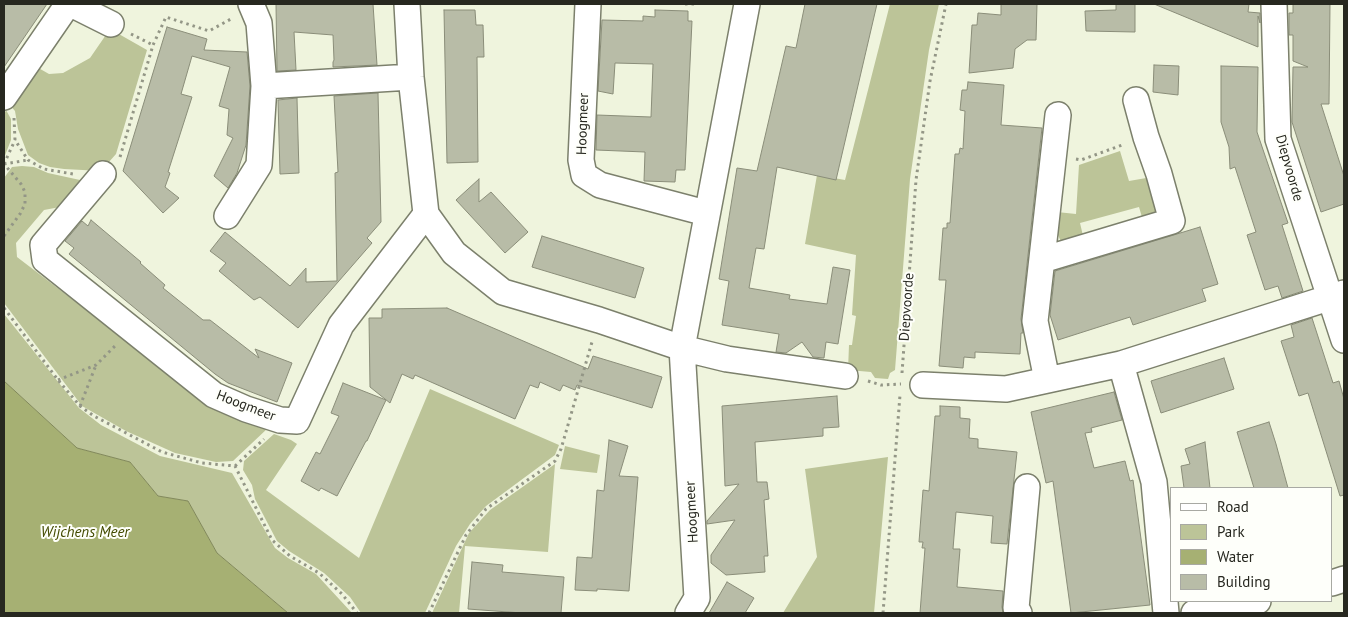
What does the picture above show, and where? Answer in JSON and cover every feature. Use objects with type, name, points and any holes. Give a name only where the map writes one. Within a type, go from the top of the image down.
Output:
[{"type":"street","points":[[9,106],[70,4],[111,24]]},
{"type":"street","points":[[407,4],[411,77],[426,214],[454,252],[503,292],[599,320],[682,348],[727,359],[845,376]]},
{"type":"street","name":"Hoogmeer","points":[[588,4],[581,160],[584,175],[600,184],[706,214]]},
{"type":"street","name":"Hoogmeer","points":[[688,613],[697,598],[682,348],[747,4]]},
{"type":"street","name":"Diepvoorde","points":[[1274,4],[1278,139],[1338,295],[1344,340]]},
{"type":"street","points":[[227,216],[259,165],[264,86],[259,23],[252,5]]},
{"type":"street","points":[[264,86],[411,77]]},
{"type":"street","points":[[1042,260],[1172,221],[1136,100]]},
{"type":"street","points":[[1047,380],[1035,321],[1058,115]]},
{"type":"street","name":"Hoogmeer","points":[[103,174],[43,245],[45,260],[214,395],[280,420],[297,421],[341,325],[426,214]]},
{"type":"street","points":[[912,385],[1006,389],[1121,364],[1338,295]]},
{"type":"street","points":[[1121,364],[1154,482],[1166,613]]},
{"type":"street","points":[[1019,613],[1016,608],[1027,487]]},
{"type":"street","points":[[1194,613],[1253,602]]},
{"type":"path","points":[[685,4],[695,4]]},
{"type":"path","name":"Diepvoorde","points":[[912,385],[916,180],[930,81],[946,4]]},
{"type":"path","points":[[9,106],[14,140],[28,160],[44,169],[80,175],[103,174],[120,157],[153,46],[166,16],[209,31],[252,5]]},
{"type":"path","points":[[1053,158],[1080,160],[1146,137]]},
{"type":"path","points":[[4,164],[14,140]]},
{"type":"path","points":[[4,164],[28,160]]},
{"type":"path","points":[[4,164],[25,192],[25,204],[4,236]]},
{"type":"path","points":[[4,308],[80,406],[110,426],[162,452],[202,463],[235,466],[273,430],[280,420]]},
{"type":"path","points":[[429,613],[466,535],[486,509],[555,461],[561,449],[599,320]]},
{"type":"path","points":[[58,380],[96,365],[133,329]]},
{"type":"path","points":[[80,406],[96,365]]},
{"type":"path","points":[[845,376],[881,385],[912,385]]},
{"type":"path","points":[[884,613],[900,394]]},
{"type":"path","points":[[235,466],[272,540],[290,556],[319,573],[342,594],[357,613]]},
{"type":"green space","points":[[890,4],[939,4],[929,50],[910,179],[895,370],[890,373],[888,379],[875,378],[871,372],[848,370],[849,345],[852,345],[856,316],[852,315],[856,255],[805,244],[817,175],[845,180]]},
{"type":"green space","points":[[110,29],[147,50],[116,154],[101,171],[64,169],[39,163],[28,155],[18,129],[15,111],[7,102],[35,66],[49,74],[63,73],[90,58]]},
{"type":"green space","points":[[6,110],[11,119],[11,140],[4,158],[4,115]]},
{"type":"green space","points":[[1120,151],[1129,181],[1152,177],[1161,211],[1144,224],[1139,207],[1080,223],[1084,240],[1062,244],[1058,235],[1057,212],[1076,214],[1079,165]]},
{"type":"green space","points":[[12,167],[34,167],[48,173],[80,180],[79,184],[60,207],[44,210],[16,243],[17,257],[149,358],[268,428],[233,461],[216,462],[175,453],[126,431],[82,406],[4,303],[4,178]]},
{"type":"green space","points":[[4,314],[79,408],[101,425],[160,456],[232,473],[275,548],[316,574],[352,613],[288,613],[217,553],[188,501],[158,496],[130,462],[77,448],[4,381]]},
{"type":"green space","points":[[430,389],[559,445],[555,455],[486,506],[470,524],[456,546],[425,613],[361,613],[350,597],[324,573],[289,551],[277,541],[255,499],[252,485],[243,470],[244,461],[274,434],[297,444],[266,490],[359,558]]},
{"type":"green space","points":[[565,446],[600,455],[597,473],[560,469]]},
{"type":"green space","points":[[888,457],[874,613],[783,613],[817,557],[805,469]]},
{"type":"green space","points":[[555,464],[548,552],[465,546],[459,613],[432,613],[469,533],[490,510]]},
{"type":"water","name":"Wijchens Meer","points":[[4,381],[77,448],[130,462],[158,496],[188,501],[217,553],[288,613],[4,613]]},
{"type":"building","points":[[4,4],[47,4],[4,67]]},
{"type":"building","points":[[276,4],[373,4],[377,65],[333,67],[333,35],[294,32],[296,70],[277,71]]},
{"type":"building","points":[[805,4],[877,4],[836,180],[777,167],[764,249],[756,248],[749,288],[790,295],[789,299],[827,304],[833,267],[850,270],[838,344],[826,342],[824,358],[813,357],[802,342],[786,353],[776,352],[779,334],[722,325],[729,281],[719,279],[737,168],[757,171],[786,46],[796,48]]},
{"type":"building","points":[[1001,4],[1037,4],[1036,40],[1027,40],[1015,49],[1013,68],[969,73],[972,25],[977,25],[978,13],[1001,15]]},
{"type":"building","points":[[1116,4],[1135,4],[1135,32],[1086,31],[1085,11],[1116,10]]},
{"type":"building","points":[[1154,4],[1249,4],[1248,12],[1260,13],[1260,23],[1258,16],[1258,47]]},
{"type":"building","points":[[1293,4],[1330,4],[1329,104],[1321,104],[1344,176],[1344,204],[1321,212],[1292,122],[1293,67],[1308,67],[1293,61],[1293,35],[1289,35],[1289,13],[1293,13]]},
{"type":"building","points":[[444,10],[475,10],[476,25],[483,25],[484,57],[477,57],[478,162],[447,163]]},
{"type":"building","points":[[655,10],[688,11],[688,21],[692,21],[685,170],[676,170],[675,182],[644,181],[645,152],[596,150],[597,115],[651,117],[653,64],[615,63],[613,94],[598,91],[602,20],[643,21],[643,16],[655,17]]},
{"type":"building","points":[[167,27],[207,39],[204,50],[247,52],[250,86],[246,145],[237,173],[228,188],[214,176],[233,138],[227,135],[229,109],[219,106],[230,67],[192,56],[181,94],[192,97],[165,187],[179,198],[163,213],[123,171]]},
{"type":"building","points":[[1154,65],[1179,66],[1178,95],[1153,92]]},
{"type":"building","points":[[1221,66],[1258,67],[1257,132],[1288,223],[1282,225],[1303,291],[1282,298],[1278,286],[1265,290],[1247,235],[1256,232],[1235,167],[1230,169],[1229,147],[1221,122]]},
{"type":"building","points":[[968,82],[1004,85],[1001,125],[1042,128],[1021,319],[1023,333],[1021,333],[1020,354],[975,352],[975,358],[964,357],[963,368],[939,366],[946,280],[939,280],[943,228],[947,228],[947,223],[950,223],[955,154],[959,154],[960,148],[963,149],[965,111],[960,110],[962,90],[967,90]]},
{"type":"building","points":[[378,93],[381,222],[367,238],[372,243],[298,328],[260,297],[254,300],[219,271],[226,263],[210,251],[225,232],[290,286],[306,268],[306,282],[337,281],[335,173],[338,172],[334,96]]},
{"type":"building","points":[[297,98],[299,173],[280,174],[278,100]]},
{"type":"building","points":[[479,179],[479,202],[491,192],[528,232],[505,253],[456,200]]},
{"type":"building","points":[[91,220],[141,262],[165,285],[163,288],[203,320],[210,320],[259,358],[255,349],[292,363],[277,402],[228,383],[215,374],[69,254],[74,248],[65,241],[82,221],[88,226]]},
{"type":"building","points":[[1200,227],[1218,284],[1202,289],[1206,301],[1133,325],[1130,317],[1058,340],[1050,315],[1055,271]]},
{"type":"building","points":[[542,236],[644,268],[635,298],[532,267]]},
{"type":"building","points":[[447,308],[588,369],[593,356],[662,377],[652,408],[577,385],[575,390],[563,385],[560,391],[540,382],[538,388],[530,385],[515,419],[415,375],[413,379],[402,374],[390,403],[370,387],[369,318],[382,318],[382,309]]},
{"type":"building","points":[[1312,318],[1333,383],[1339,381],[1344,399],[1344,495],[1340,496],[1308,393],[1299,396],[1281,341],[1294,337],[1291,325]]},
{"type":"building","points":[[1224,358],[1234,389],[1161,413],[1151,381]]},
{"type":"building","points":[[343,383],[386,400],[367,441],[337,496],[321,488],[319,491],[301,481],[316,452],[320,454],[339,416],[331,413]]},
{"type":"building","points":[[1114,392],[1122,420],[1091,428],[1092,432],[1085,433],[1094,468],[1125,461],[1130,481],[1133,480],[1150,605],[1071,613],[1053,481],[1046,483],[1031,412]]},
{"type":"building","points":[[837,396],[839,427],[823,428],[823,436],[755,442],[757,482],[767,482],[769,499],[764,500],[768,556],[764,556],[765,572],[726,575],[711,563],[711,555],[735,520],[707,524],[707,521],[739,484],[725,486],[722,406]]},
{"type":"building","points":[[940,406],[960,407],[960,418],[970,419],[969,438],[978,439],[978,448],[1017,452],[1007,544],[991,543],[993,516],[956,512],[953,549],[960,549],[957,587],[1003,591],[1003,613],[920,613],[925,548],[922,548],[923,542],[919,542],[923,490],[929,491],[935,416],[940,416]]},
{"type":"building","points":[[1269,422],[1288,487],[1254,487],[1237,432]]},
{"type":"building","points":[[609,440],[628,446],[619,476],[638,477],[629,591],[575,590],[577,557],[592,558],[597,490],[604,491]]},
{"type":"building","points":[[1205,442],[1210,487],[1184,487],[1181,466],[1190,464],[1185,449]]},
{"type":"building","points":[[472,562],[503,565],[502,572],[564,577],[561,613],[522,613],[468,609]]},
{"type":"building","points":[[727,582],[754,598],[745,613],[709,613]]}]
